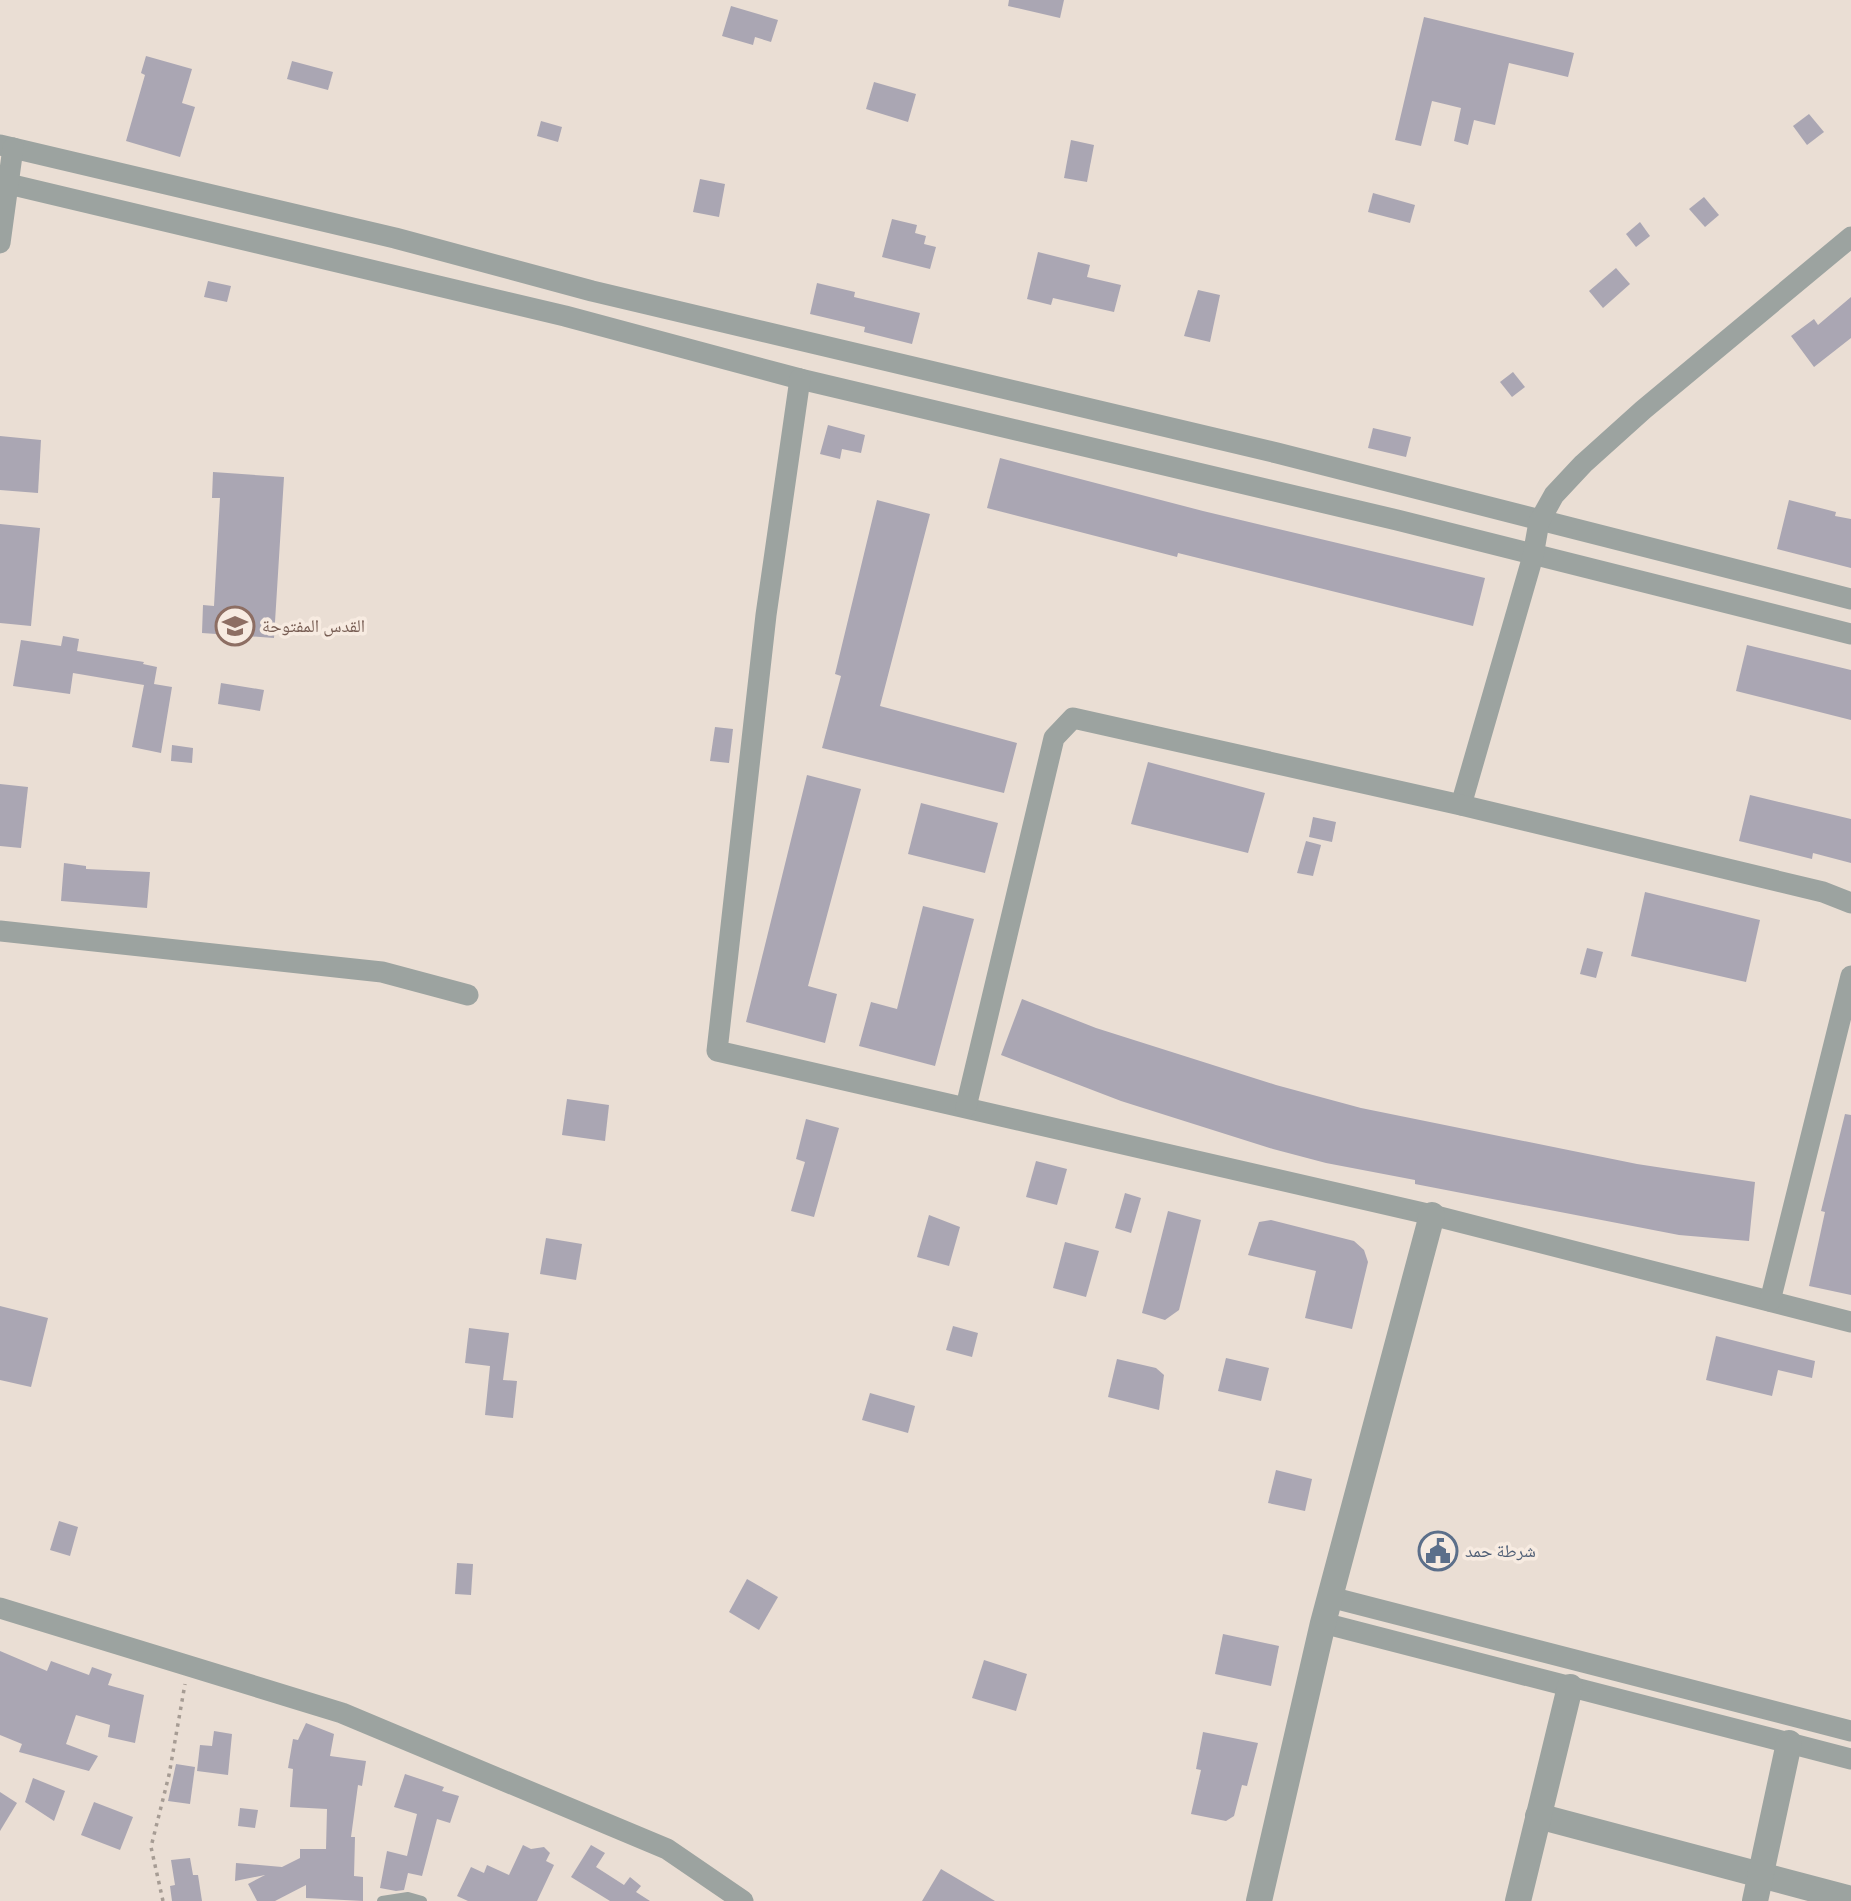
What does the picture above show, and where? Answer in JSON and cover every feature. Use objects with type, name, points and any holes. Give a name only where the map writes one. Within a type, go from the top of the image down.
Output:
[{"type":"street","points":[[0,243],[6,147],[395,238],[592,291],[1277,453],[1539,522],[1851,599]]},
{"type":"street","points":[[4,183],[565,316],[800,379],[1397,520],[1851,634]]},
{"type":"street","points":[[1461,805],[1533,556],[1539,522],[1553,495],[1643,410],[1851,237]]},
{"type":"street","points":[[800,379],[766,615],[717,1051],[1432,1215],[1851,1322]]},
{"type":"street","points":[[966,1107],[1054,738],[1073,718],[1461,805],[1823,892],[1851,903]]},
{"type":"street","points":[[0,931],[382,972],[468,995]]},
{"type":"street","points":[[1770,1301],[1851,976]]},
{"type":"street","points":[[1259,1901],[1323,1623],[1432,1215]]},
{"type":"street","points":[[1330,1597],[1851,1731]]},
{"type":"street","points":[[0,1608],[342,1713],[667,1849],[743,1901]]},
{"type":"street","points":[[1323,1623],[1851,1759]]},
{"type":"street","points":[[1518,1901],[1570,1687]]},
{"type":"street","points":[[1755,1901],[1789,1743]]},
{"type":"street","points":[[1538,1816],[1851,1899]]},
{"type":"lane","points":[[382,1901],[408,1897],[422,1901]]},
{"type":"path","points":[[163,1901],[151,1847],[169,1775],[189,1664]]},
{"type":"building","points":[[1009,0],[1064,0],[1060,18],[1008,6]]},
{"type":"building","points":[[731,6],[778,20],[771,42],[755,37],[753,45],[722,36]]},
{"type":"building","points":[[1424,17],[1574,53],[1568,77],[1509,63],[1495,125],[1474,120],[1468,145],[1454,141],[1461,108],[1432,101],[1421,146],[1395,140]]},
{"type":"building","points":[[146,56],[192,69],[182,103],[195,107],[180,157],[126,141],[145,75],[141,73]]},
{"type":"building","points":[[292,61],[333,72],[328,90],[287,79]]},
{"type":"building","points":[[874,82],[916,94],[908,122],[866,109]]},
{"type":"building","points":[[1809,114],[1824,132],[1807,145],[1793,126]]},
{"type":"building","points":[[541,121],[562,127],[558,142],[537,136]]},
{"type":"building","points":[[1071,140],[1094,145],[1087,182],[1064,178]]},
{"type":"building","points":[[700,179],[725,184],[719,217],[693,212]]},
{"type":"building","points":[[1373,193],[1415,205],[1410,223],[1368,212]]},
{"type":"building","points":[[1704,197],[1719,215],[1705,227],[1689,209]]},
{"type":"building","points":[[892,219],[917,225],[915,233],[926,236],[924,244],[936,247],[930,269],[882,257]]},
{"type":"building","points":[[1640,222],[1650,236],[1636,247],[1626,234]]},
{"type":"building","points":[[1038,252],[1090,265],[1087,277],[1121,285],[1114,312],[1053,298],[1051,305],[1027,299]]},
{"type":"building","points":[[1616,268],[1630,284],[1603,308],[1589,291]]},
{"type":"building","points":[[208,281],[231,286],[227,302],[204,297]]},
{"type":"building","points":[[817,283],[855,292],[854,297],[920,313],[912,344],[864,332],[865,327],[810,314]]},
{"type":"building","points":[[1198,290],[1220,295],[1210,342],[1184,336]]},
{"type":"building","points":[[1851,297],[1851,338],[1814,367],[1791,336],[1814,319],[1818,325]]},
{"type":"building","points":[[1513,372],[1525,387],[1512,397],[1500,382]]},
{"type":"building","points":[[828,425],[865,435],[861,453],[842,449],[840,459],[820,454]]},
{"type":"building","points":[[1373,428],[1411,437],[1406,457],[1368,448]]},
{"type":"building","points":[[0,436],[41,440],[38,493],[0,490]]},
{"type":"building","points":[[1000,458],[1203,511],[1485,578],[1473,626],[1178,553],[1177,557],[987,508]]},
{"type":"building","points":[[213,472],[284,477],[274,638],[202,633],[203,605],[214,606],[220,498],[212,498]]},
{"type":"building","points":[[877,500],[930,514],[880,706],[1017,743],[1004,793],[822,748],[841,676],[835,674]]},
{"type":"building","points":[[1789,500],[1836,512],[1835,516],[1851,519],[1851,568],[1777,549]]},
{"type":"building","points":[[0,524],[40,528],[31,626],[0,623]]},
{"type":"building","points":[[63,636],[79,639],[77,651],[144,662],[143,664],[157,667],[154,684],[172,687],[161,753],[132,747],[144,685],[73,673],[70,694],[13,686],[21,640],[61,646]]},
{"type":"building","points":[[1747,645],[1851,670],[1851,720],[1736,691]]},
{"type":"building","points":[[221,683],[264,690],[260,711],[218,704]]},
{"type":"building","points":[[715,727],[733,729],[729,763],[710,761]]},
{"type":"building","points":[[172,745],[193,748],[192,763],[171,761]]},
{"type":"building","points":[[1148,762],[1265,793],[1248,853],[1131,824]]},
{"type":"building","points":[[807,775],[861,789],[808,986],[837,994],[825,1043],[746,1022]]},
{"type":"building","points":[[0,784],[28,787],[21,848],[0,846]]},
{"type":"building","points":[[1750,795],[1851,819],[1851,863],[1813,853],[1812,859],[1739,841]]},
{"type":"building","points":[[921,803],[998,823],[985,873],[908,854]]},
{"type":"building","points":[[1313,817],[1336,822],[1332,842],[1309,837]]},
{"type":"building","points":[[1306,841],[1321,845],[1313,876],[1297,873]]},
{"type":"building","points":[[64,863],[86,866],[86,869],[150,872],[147,908],[61,901]]},
{"type":"building","points":[[1645,892],[1760,920],[1746,982],[1631,956]]},
{"type":"building","points":[[923,906],[974,919],[935,1066],[859,1046],[871,1002],[897,1009]]},
{"type":"building","points":[[1587,948],[1603,952],[1596,978],[1580,974]]},
{"type":"building","points":[[1022,999],[1096,1028],[1276,1085],[1361,1108],[1637,1164],[1755,1182],[1749,1241],[1679,1235],[1415,1184],[1415,1180],[1326,1163],[1273,1149],[1121,1101],[1001,1055]]},
{"type":"building","points":[[567,1099],[609,1105],[605,1141],[562,1135]]},
{"type":"building","points":[[1845,1114],[1851,1115],[1851,1295],[1809,1286],[1825,1212],[1821,1211]]},
{"type":"building","points":[[806,1119],[839,1128],[814,1217],[791,1211],[805,1162],[796,1159]]},
{"type":"building","points":[[1036,1161],[1067,1169],[1057,1205],[1026,1197]]},
{"type":"building","points":[[1125,1193],[1141,1198],[1131,1233],[1115,1228]]},
{"type":"building","points":[[1168,1211],[1201,1220],[1179,1310],[1165,1320],[1142,1313]]},
{"type":"building","points":[[929,1215],[960,1227],[949,1266],[917,1257]]},
{"type":"building","points":[[1271,1220],[1354,1241],[1364,1250],[1368,1262],[1352,1329],[1305,1318],[1316,1271],[1248,1255],[1259,1222]]},
{"type":"building","points":[[546,1238],[582,1244],[576,1280],[540,1274]]},
{"type":"building","points":[[1065,1242],[1099,1251],[1086,1297],[1053,1288]]},
{"type":"building","points":[[0,1306],[48,1318],[31,1387],[0,1380]]},
{"type":"building","points":[[953,1326],[978,1333],[972,1357],[946,1350]]},
{"type":"building","points":[[469,1328],[509,1333],[503,1380],[517,1381],[513,1418],[485,1415],[490,1366],[465,1363]]},
{"type":"building","points":[[1716,1336],[1815,1361],[1812,1378],[1778,1370],[1772,1396],[1706,1380]]},
{"type":"building","points":[[1226,1358],[1269,1368],[1261,1401],[1218,1391]]},
{"type":"building","points":[[1117,1359],[1156,1368],[1164,1375],[1159,1410],[1108,1397]]},
{"type":"building","points":[[870,1393],[915,1406],[908,1433],[862,1420]]},
{"type":"building","points":[[1276,1470],[1312,1479],[1305,1511],[1268,1503]]},
{"type":"building","points":[[59,1521],[78,1527],[70,1556],[50,1550]]},
{"type":"building","points":[[457,1563],[473,1564],[471,1595],[455,1594]]},
{"type":"building","points":[[747,1579],[778,1597],[759,1630],[729,1612]]},
{"type":"building","points":[[1223,1634],[1279,1646],[1271,1686],[1215,1674]]},
{"type":"building","points":[[0,1651],[47,1671],[51,1661],[89,1675],[92,1667],[112,1674],[108,1685],[144,1695],[135,1743],[108,1737],[110,1725],[76,1715],[66,1744],[98,1756],[89,1771],[19,1752],[22,1744],[0,1735]]},
{"type":"building","points":[[984,1660],[1027,1674],[1016,1711],[972,1698]]},
{"type":"building","points":[[306,1723],[334,1734],[330,1756],[366,1761],[362,1786],[358,1785],[351,1837],[355,1837],[354,1876],[363,1877],[363,1901],[306,1898],[306,1885],[275,1901],[257,1901],[248,1884],[265,1875],[235,1881],[236,1863],[282,1867],[300,1858],[300,1849],[326,1849],[327,1809],[290,1807],[293,1769],[288,1768],[293,1739],[298,1740]]},
{"type":"building","points":[[214,1731],[232,1734],[228,1775],[197,1771],[200,1745],[212,1746]]},
{"type":"building","points":[[1203,1732],[1258,1743],[1247,1786],[1242,1785],[1234,1816],[1226,1821],[1191,1814],[1201,1770],[1196,1769]]},
{"type":"building","points":[[176,1764],[195,1767],[190,1804],[168,1801]]},
{"type":"building","points":[[405,1774],[444,1787],[442,1791],[459,1796],[450,1823],[437,1819],[422,1876],[408,1873],[404,1890],[396,1891],[380,1888],[387,1851],[407,1856],[417,1814],[394,1807]]},
{"type":"building","points":[[33,1778],[65,1791],[54,1821],[25,1802]]},
{"type":"building","points":[[0,1792],[17,1803],[0,1831]]},
{"type":"building","points":[[94,1802],[133,1817],[120,1850],[81,1835]]},
{"type":"building","points":[[240,1808],[258,1810],[255,1828],[238,1826]]},
{"type":"building","points":[[523,1845],[531,1849],[544,1847],[550,1853],[546,1861],[554,1865],[537,1901],[468,1901],[457,1896],[471,1867],[484,1873],[487,1865],[509,1875]]},
{"type":"building","points":[[591,1845],[605,1853],[596,1867],[624,1885],[630,1877],[641,1886],[636,1892],[650,1901],[610,1901],[571,1877]]},
{"type":"building","points":[[190,1858],[193,1875],[198,1875],[202,1901],[172,1901],[170,1886],[175,1885],[171,1860]]},
{"type":"building","points":[[941,1869],[995,1901],[922,1901]]},
{"type":"place","name":"القدس المفتوحة","points":[[235,626]]},
{"type":"place","name":"شرطة حمد","points":[[1438,1551]]}]
